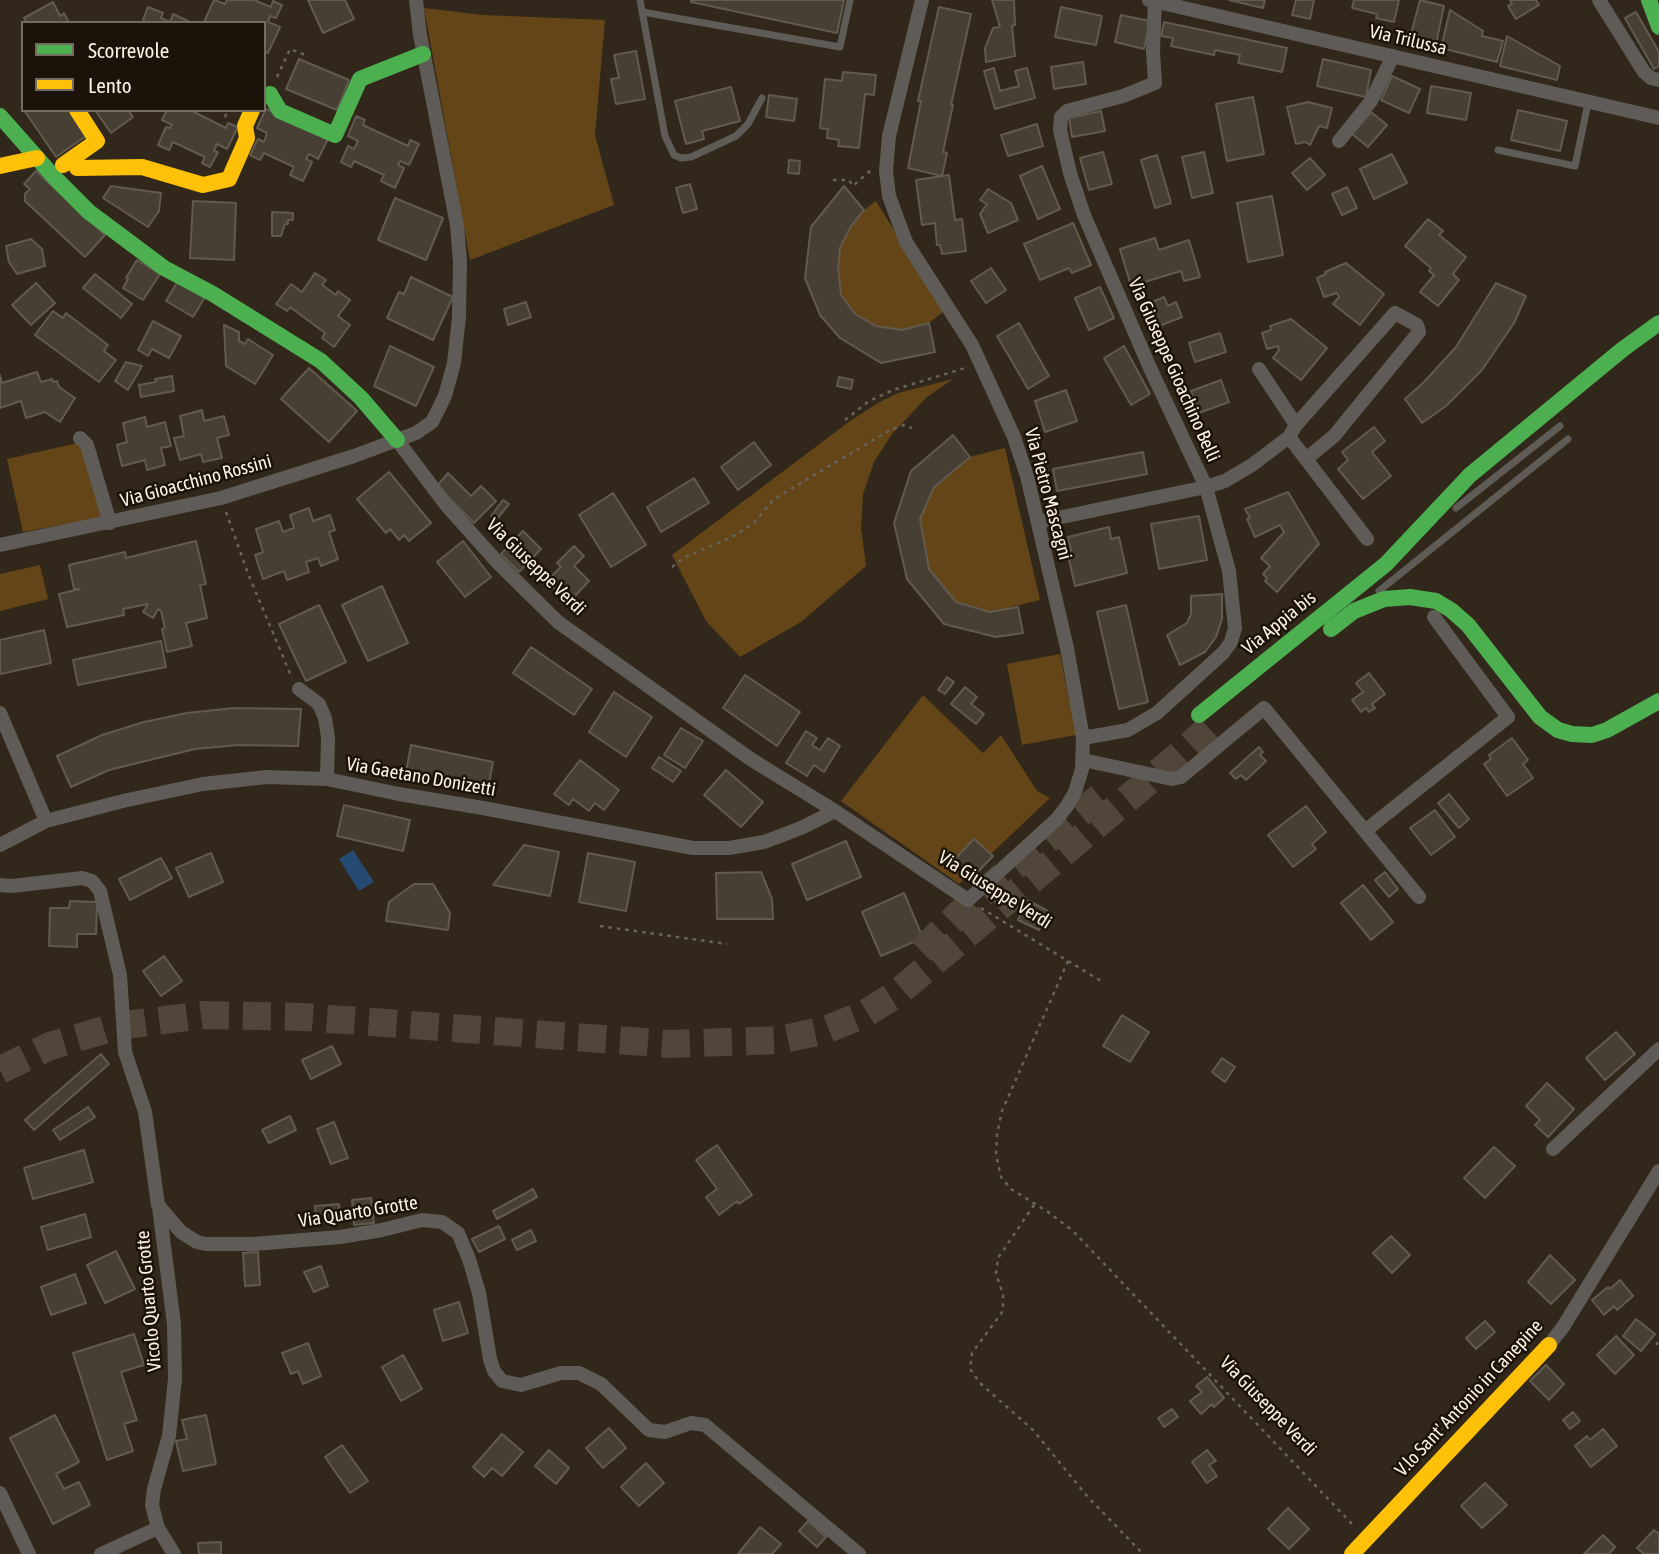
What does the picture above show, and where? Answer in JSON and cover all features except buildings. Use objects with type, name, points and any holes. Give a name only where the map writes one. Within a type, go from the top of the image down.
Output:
[{"type":"main road","points":[[1649,0],[1659,27]]},
{"type":"main road","points":[[266,90],[280,111],[335,135],[360,79],[423,54]]},
{"type":"main road","points":[[65,170],[97,141],[78,112]]},
{"type":"main road","points":[[65,170],[142,167],[203,185],[229,179],[247,138],[245,126],[251,112]]},
{"type":"main road","name":"Via Giuseppe Verdi","points":[[0,116],[37,158],[65,170],[89,212],[164,268],[321,361],[361,398],[397,440]]},
{"type":"main road","points":[[0,166],[37,158]]},
{"type":"main road","name":"Via Appia bis","points":[[1199,715],[1385,564],[1470,475],[1623,349],[1659,323]]},
{"type":"main road","name":"Via Appia bis","points":[[1323,636],[1354,611],[1384,599],[1424,598],[1442,604],[1476,634],[1540,717],[1552,727],[1585,735],[1607,730],[1659,701]]},
{"type":"main road","name":"V.lo Sant' Antonio in Canepine","points":[[1352,1554],[1549,1345]]},
{"type":"street","name":"Via Gioacchino Rossini","points":[[0,545],[221,498],[397,440],[425,428],[432,422],[442,405],[454,363],[461,279],[458,234],[423,54],[416,0]]},
{"type":"street","name":"Via Pietro Mascagni","points":[[922,0],[894,111],[887,154],[887,184],[895,216],[906,242],[982,363],[1017,446],[1038,522],[1067,648],[1083,738],[1083,760],[1075,792],[1057,819],[968,900]]},
{"type":"street","points":[[1599,0],[1644,72],[1659,80]]},
{"type":"street","name":"Via Trilussa","points":[[1152,1],[1659,118]]},
{"type":"street","name":"Via Giuseppe Gioachino Belli","points":[[1083,738],[1128,730],[1151,718],[1220,656],[1231,642],[1235,622],[1232,586],[1223,541],[1206,488],[1150,368],[1084,215],[1060,130],[1062,117],[1067,111],[1124,96],[1155,83],[1152,1]]},
{"type":"street","points":[[1339,141],[1371,101],[1393,56]]},
{"type":"street","points":[[1038,522],[1206,488],[1225,481],[1252,465],[1293,431],[1395,313],[1417,325],[1419,332],[1334,436],[1306,458]]},
{"type":"street","points":[[1259,369],[1306,458],[1367,539]]},
{"type":"street","points":[[80,438],[87,445],[110,523]]},
{"type":"street","name":"Via Giuseppe Verdi","points":[[397,440],[447,506],[499,564],[558,622],[752,760],[835,811],[968,900]]},
{"type":"street","points":[[1365,831],[1508,717],[1434,617]]},
{"type":"street","points":[[299,689],[319,704],[325,718],[328,737],[327,779]]},
{"type":"street","points":[[1083,760],[1171,779],[1181,777],[1264,708],[1419,897]]},
{"type":"street","points":[[0,713],[46,821]]},
{"type":"street","name":"Via Gaetano Donizetti","points":[[0,845],[46,821],[123,801],[203,784],[267,777],[327,779],[693,848],[729,848],[764,842],[835,811]]},
{"type":"street","points":[[0,885],[82,878],[92,881],[100,891],[120,975],[125,1052],[145,1112],[158,1205]]},
{"type":"street","points":[[1553,1149],[1659,1049]]},
{"type":"street","name":"V.lo Sant' Antonio in Canepine","points":[[1549,1345],[1659,1171]]},
{"type":"street","name":"Vicolo Quarto Grotte","points":[[158,1205],[172,1311],[176,1367],[169,1436],[153,1494],[153,1511],[158,1528],[174,1554]]},
{"type":"street","name":"Via Quarto Grotte","points":[[158,1205],[181,1232],[206,1244],[321,1239],[382,1230],[422,1220],[442,1222],[458,1233],[469,1259],[477,1281],[490,1359],[494,1371],[502,1381],[521,1385],[561,1373],[579,1373],[596,1380],[612,1393],[649,1430],[661,1433],[691,1423],[705,1425],[859,1554]]},
{"type":"street","points":[[0,1493],[29,1554]]},
{"type":"street","points":[[101,1554],[158,1528]]},
{"type":"lane","points":[[640,0],[665,136],[674,155],[681,158],[691,157],[736,136],[748,124],[762,99]]},
{"type":"lane","points":[[642,12],[840,47],[850,0]]},
{"type":"lane","points":[[1498,150],[1575,166],[1588,103]]},
{"type":"lane","points":[[1451,512],[1560,426]]},
{"type":"lane","points":[[1354,611],[1568,439]]},
{"type":"lane","points":[[1385,564],[1440,521]]},
{"type":"path","points":[[266,88],[278,76],[290,49],[307,56]]},
{"type":"path","points":[[225,117],[227,112]]},
{"type":"path","points":[[833,180],[849,180],[853,186],[870,171]]},
{"type":"path","points":[[845,420],[869,401],[892,390],[982,363]]},
{"type":"path","points":[[672,567],[685,557],[730,538],[753,524],[774,499],[890,430],[904,425],[912,428]]},
{"type":"path","points":[[221,498],[258,600],[299,689]]},
{"type":"path","name":"Via Giuseppe Verdi","points":[[968,900],[1101,981]]},
{"type":"path","points":[[600,926],[727,944]]},
{"type":"path","name":"Via Giuseppe Verdi","points":[[1068,961],[1007,1098],[997,1134],[997,1163],[1002,1177],[1011,1189],[1073,1231],[1367,1539]]},
{"type":"path","points":[[1034,1204],[998,1258],[996,1273],[1003,1295],[1003,1311],[972,1353],[970,1369],[981,1384],[1033,1430],[1075,1482],[1143,1554]]},
{"type":"shaded area","points":[[424,8],[483,15],[605,20],[595,135],[614,205],[470,260]]},
{"type":"shaded area","points":[[876,201],[944,311],[929,323],[902,330],[876,326],[855,314],[841,295],[838,268],[840,248],[851,226],[864,210]]},
{"type":"shaded area","points":[[953,379],[927,397],[892,434],[874,462],[863,494],[861,528],[866,566],[801,622],[740,657],[706,621],[672,555],[850,421],[878,403],[898,393]]},
{"type":"shaded area","points":[[82,442],[102,517],[23,532],[7,459]]},
{"type":"shaded area","points":[[1005,448],[1040,600],[990,612],[956,602],[929,569],[920,519],[934,487],[970,457]]},
{"type":"shaded area","points":[[40,565],[48,599],[0,611],[0,574]]},
{"type":"shaded area","points":[[1060,654],[1076,735],[1022,745],[1007,664]]},
{"type":"shaded area","points":[[923,695],[983,753],[1001,735],[1037,791],[1050,798],[959,884],[841,801]]},
{"type":"water","points":[[353,850],[374,882],[359,891],[339,859]]},
{"type":"tunnel","points":[[0,1070],[50,1046],[117,1026],[203,1015],[304,1017],[670,1044],[780,1040],[825,1030],[863,1015],[895,995],[1209,728]]},
{"type":"tunnel","points":[[921,951],[975,899],[1100,797]]},
{"type":"traffic: fast","points":[[1649,0],[1659,27]]},
{"type":"traffic: fast","points":[[266,95],[270,94],[280,111],[335,135],[360,79],[423,54]]},
{"type":"traffic: fast","points":[[0,116],[89,212],[164,268],[213,294],[321,361],[361,398],[397,440]]},
{"type":"traffic: fast","points":[[1199,715],[1386,564],[1470,475],[1623,349],[1659,323]]},
{"type":"traffic: fast","points":[[1331,629],[1354,611],[1384,599],[1410,597],[1436,601],[1468,625],[1540,717],[1558,730],[1572,734],[1592,735],[1607,730],[1659,701]]},
{"type":"traffic: slow","points":[[63,165],[97,141],[78,112]]},
{"type":"traffic: slow","points":[[77,168],[142,167],[203,185],[229,179],[247,138],[245,126],[251,112]]},
{"type":"traffic: slow","points":[[0,166],[37,158]]},
{"type":"traffic: slow","points":[[1352,1554],[1549,1345]]}]
